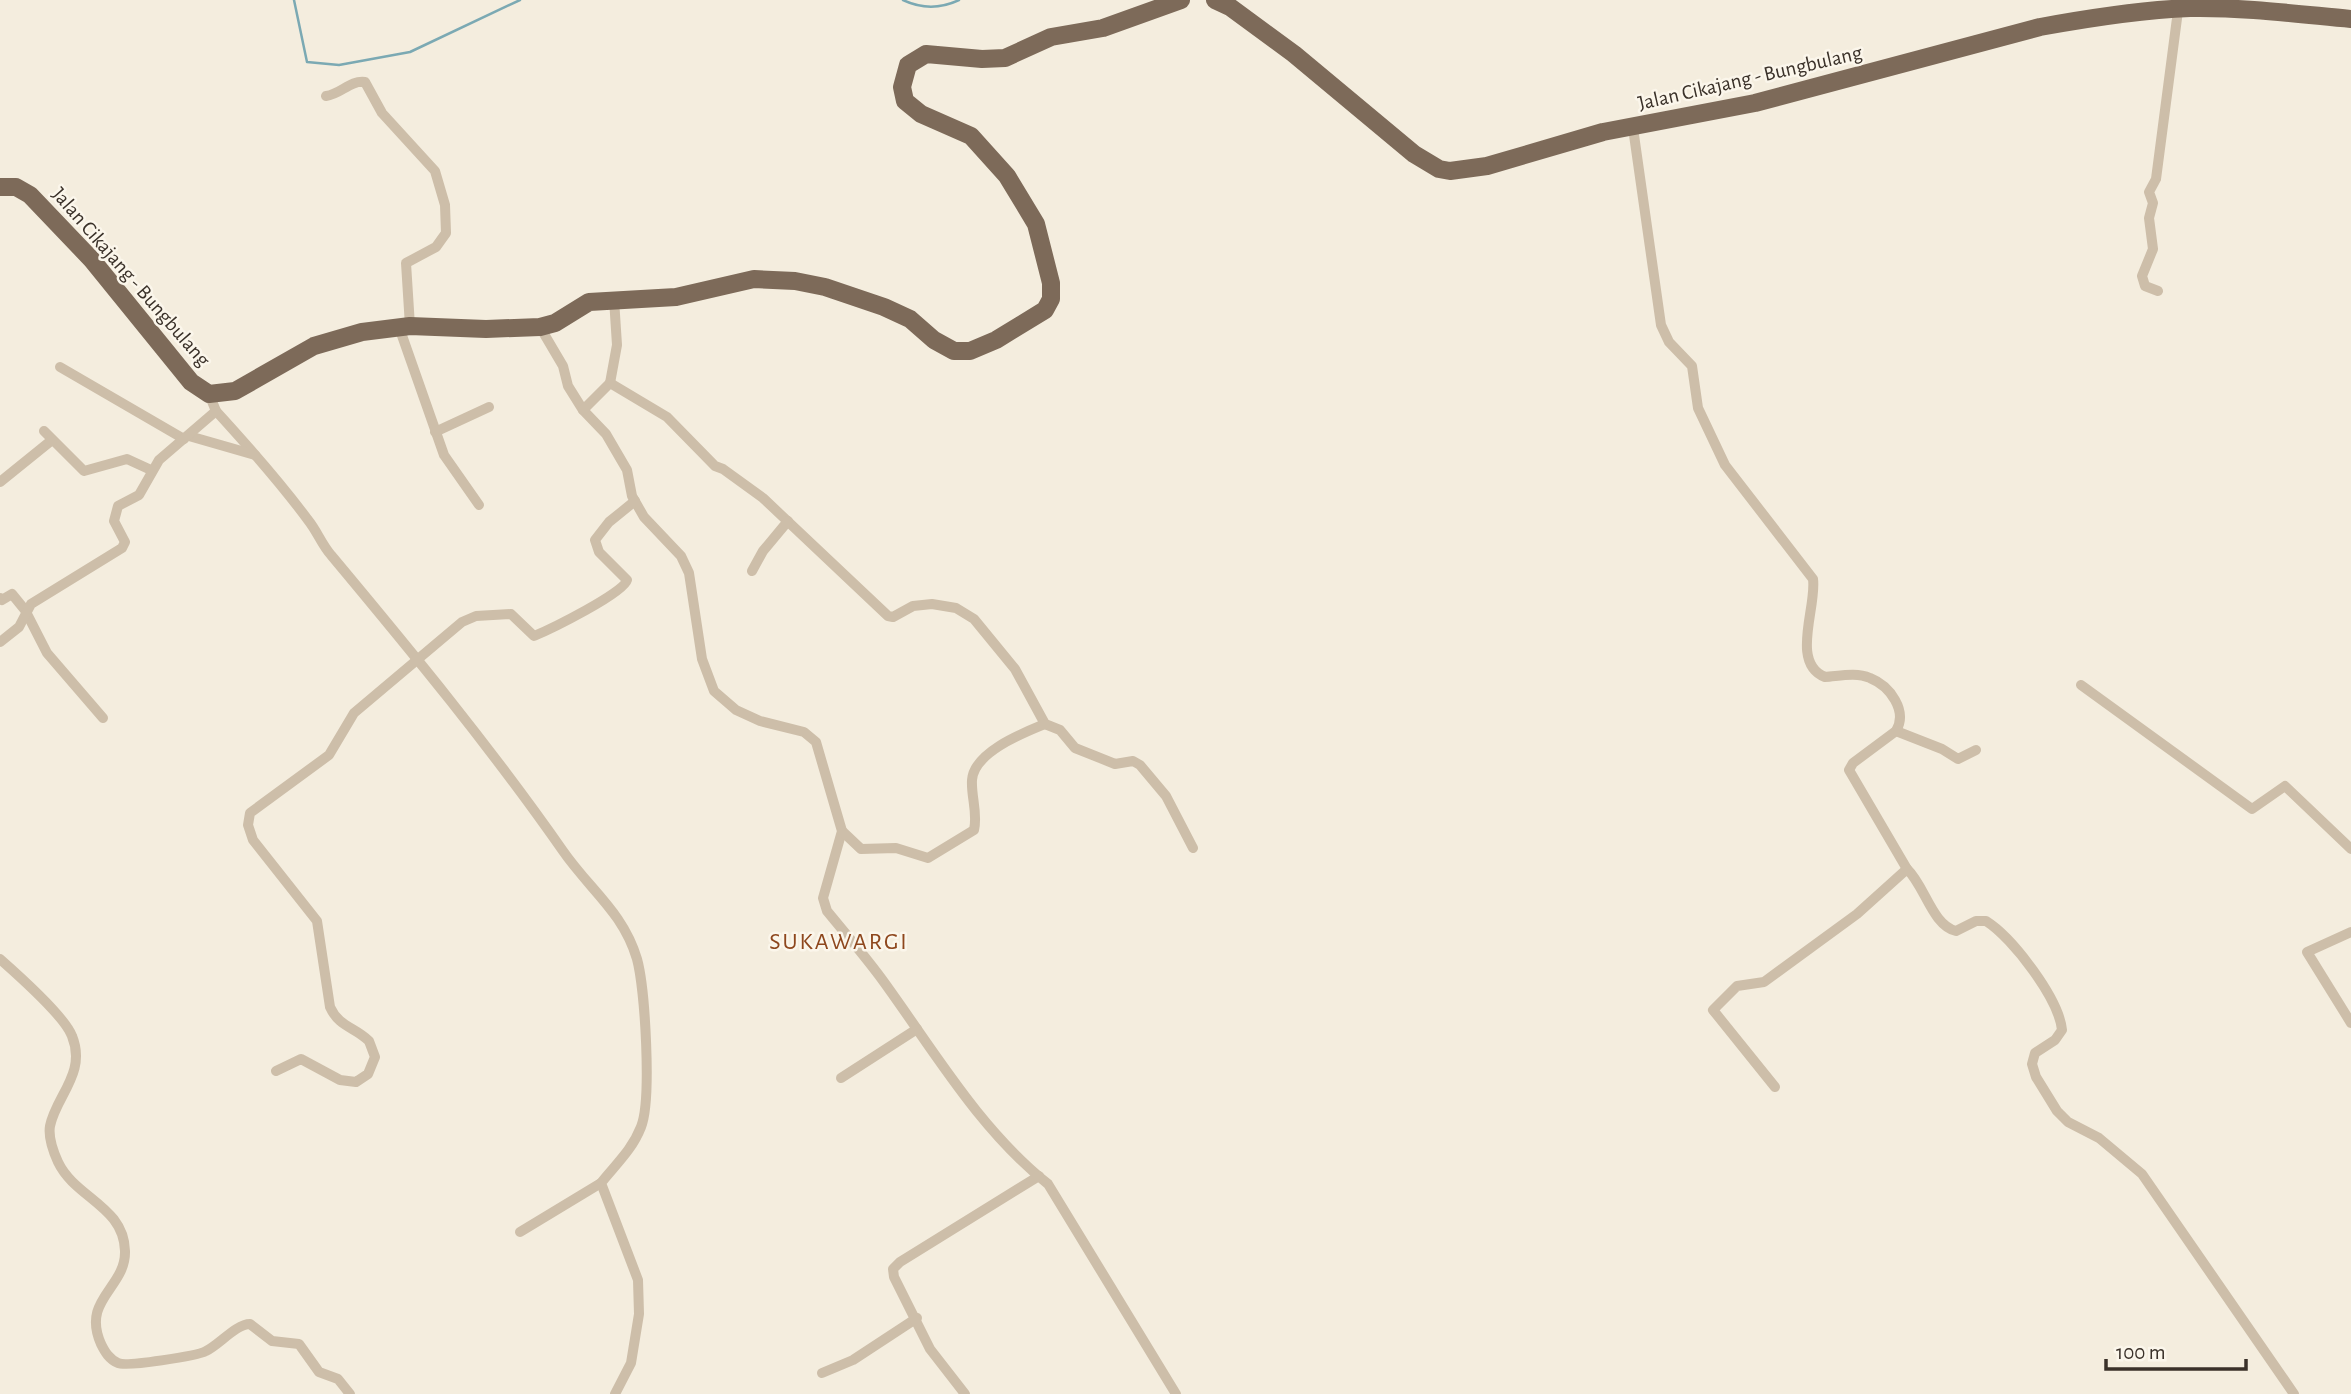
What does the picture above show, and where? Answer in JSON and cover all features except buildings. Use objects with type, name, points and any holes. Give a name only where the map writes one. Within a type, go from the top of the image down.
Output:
[{"type":"main road","name":"Jalan Cikajang - Bungbulang","points":[[3,182],[30,195],[92,260],[191,382],[213,402],[314,346],[336,338],[404,326],[486,329],[540,327],[555,323],[589,302],[676,296],[754,279],[795,281],[825,287],[899,313],[940,344],[954,351],[970,351],[1008,333],[1045,310],[1052,292],[1035,224],[1007,176],[971,136],[921,114],[905,101],[902,87],[908,65],[926,54],[982,59],[1005,58],[1051,37],[1103,28],[1181,0]]},
{"type":"main road","name":"Jalan Cikajang - Bungbulang","points":[[1215,0],[1269,35],[1373,121],[1439,169],[1472,170],[1603,132],[1755,103],[2040,27],[2179,5],[2351,19]]},
{"type":"street","points":[[2158,291],[2145,286],[2143,276],[2153,249],[2149,218],[2153,203],[2149,192],[2157,179],[2179,5]]},
{"type":"street","points":[[326,96],[338,94],[345,87],[365,82],[382,113],[428,162],[440,183],[445,205],[444,239],[436,247],[406,263],[404,326],[435,432],[450,464],[479,505]]},
{"type":"street","points":[[1633,128],[1664,332],[1692,366],[1698,408],[1725,465],[1813,579],[1807,652],[1811,666],[1825,677],[1853,675],[1879,683],[1895,701],[1900,712],[1900,724],[1896,731],[1853,763],[1849,770],[1907,869],[1922,885],[1933,910],[1946,927],[1956,931],[1976,921],[1986,921],[2025,961],[2056,1011],[2062,1030],[2054,1040],[2035,1053],[2032,1064],[2036,1077],[2068,1122],[2117,1152],[2155,1190],[2294,1394]]},
{"type":"street","points":[[583,410],[610,383],[617,345],[614,299]]},
{"type":"street","points":[[540,327],[583,410],[606,434],[626,470],[635,501],[644,517],[681,556],[689,573],[702,659],[714,691],[736,710],[760,721],[810,735],[816,742],[842,831],[861,849],[896,848],[921,858],[935,856],[974,830],[976,820],[972,780],[980,762],[1017,735],[1045,724]]},
{"type":"street","points":[[60,367],[186,438],[255,455]]},
{"type":"street","points":[[610,383],[667,417],[715,466],[736,477],[788,521],[888,616],[893,617],[913,606],[932,604],[956,608],[974,619],[1015,670],[1045,724],[1060,730],[1075,748],[1115,764],[1133,761],[1140,765],[1166,796],[1193,848]]},
{"type":"street","points":[[0,642],[19,627],[25,610],[122,548],[125,542],[114,521],[115,511],[139,495],[151,470],[186,438],[213,402],[487,746],[565,854],[622,921],[637,961],[643,1022],[646,1108],[642,1126],[628,1153],[601,1183],[520,1232]]},
{"type":"street","points":[[435,432],[489,407]]},
{"type":"street","points":[[44,431],[85,471],[127,459],[151,470]]},
{"type":"street","points":[[0,482],[52,440]]},
{"type":"street","points":[[276,1071],[301,1059],[340,1080],[356,1083],[368,1074],[375,1057],[369,1041],[342,1025],[335,1017],[330,1007],[317,921],[258,848],[247,818],[255,807],[329,755],[354,713],[469,618],[514,615],[528,634],[534,636],[612,596],[628,582],[599,552],[595,540],[615,515],[635,501]]},
{"type":"street","points":[[752,571],[763,551],[788,521]]},
{"type":"street","points":[[0,598],[2,600],[12,594],[25,610],[47,653],[103,718]]},
{"type":"street","points":[[2081,685],[2252,809],[2285,786],[2351,849]]},
{"type":"street","points":[[1896,731],[1942,749],[1958,760],[1976,750]]},
{"type":"street","points":[[842,831],[823,898],[827,911],[981,1117],[1021,1162],[1048,1184],[1176,1394]]},
{"type":"street","points":[[1775,1087],[1713,1010],[1737,986],[1763,982],[1772,976],[1857,914],[1907,869]]},
{"type":"street","points":[[2351,932],[2307,952],[2351,1023]]},
{"type":"street","points":[[0,959],[21,977],[72,1035],[75,1048],[72,1082],[50,1125],[50,1142],[59,1164],[72,1183],[100,1203],[121,1228],[125,1255],[96,1312],[99,1340],[106,1354],[129,1366],[202,1353],[223,1342],[245,1324],[250,1324],[272,1341],[299,1344],[319,1372],[338,1379],[350,1394]]},
{"type":"street","points":[[841,1078],[917,1029]]},
{"type":"street","points":[[965,1394],[930,1349],[917,1318],[894,1278],[895,1265],[1039,1176]]},
{"type":"street","points":[[601,1183],[638,1280],[639,1314],[631,1363],[615,1394]]},
{"type":"street","points":[[822,1373],[853,1360],[917,1318]]},
{"type":"waterway","points":[[294,0],[307,62],[339,65],[410,52],[520,0]]},
{"type":"waterway","points":[[903,0],[931,7],[959,0]]},
{"type":"district","name":"SUKAWARGI","points":[[839,942]]}]
